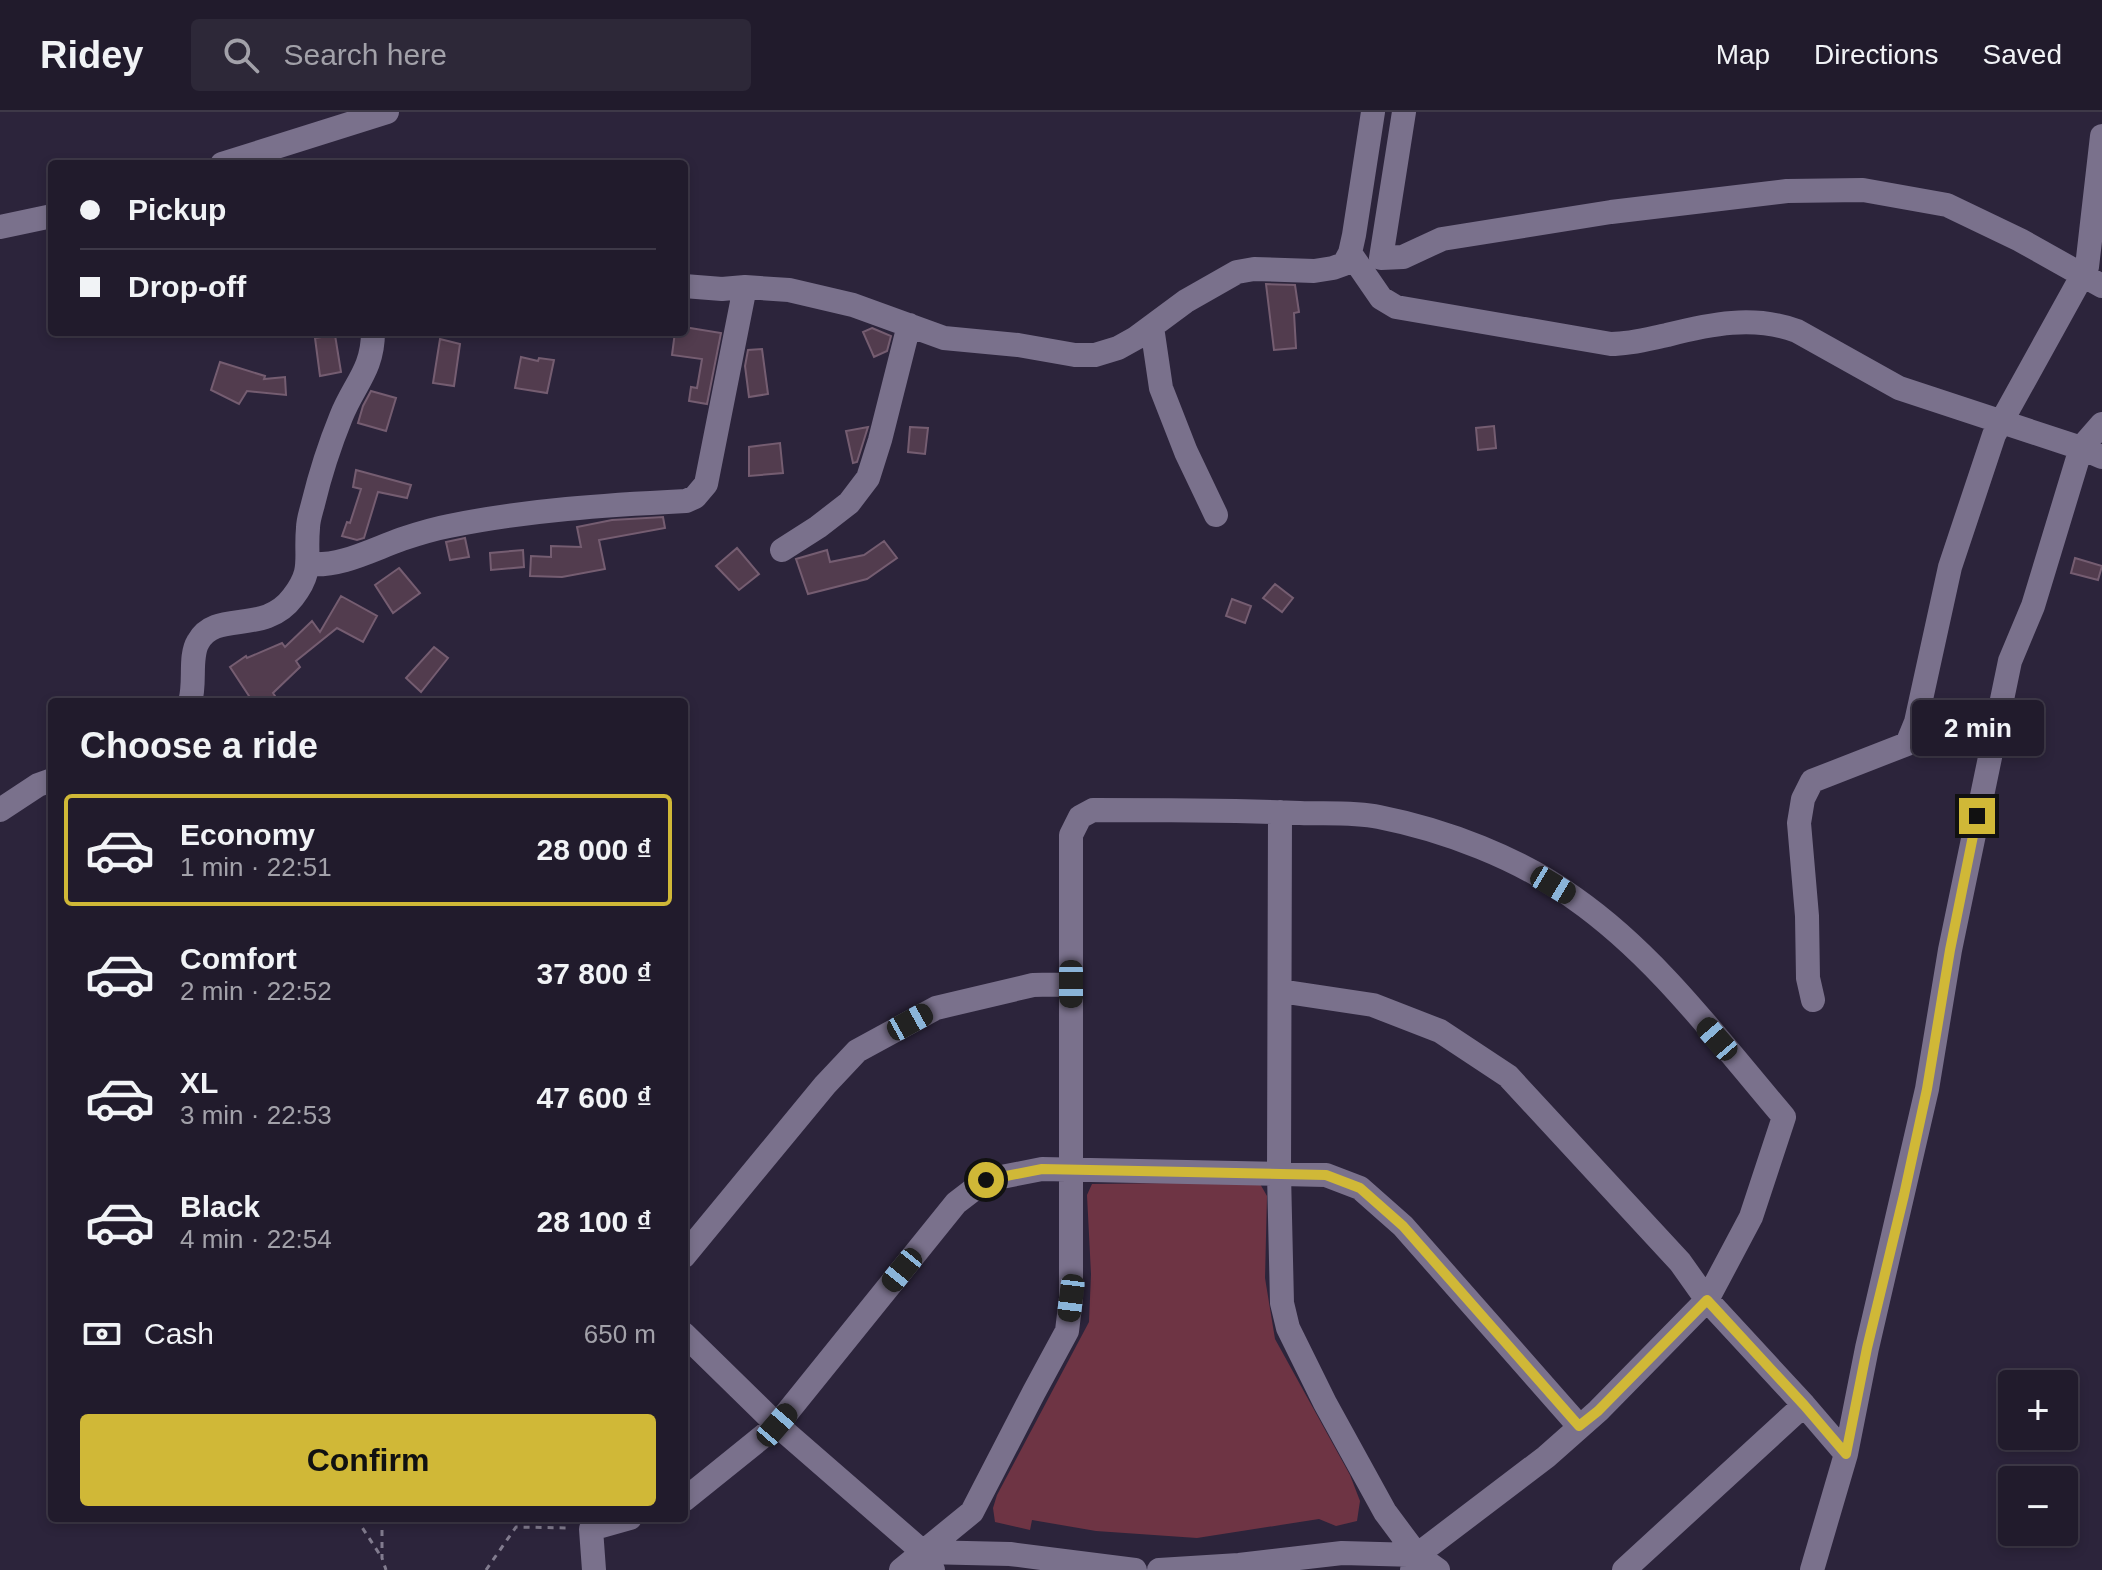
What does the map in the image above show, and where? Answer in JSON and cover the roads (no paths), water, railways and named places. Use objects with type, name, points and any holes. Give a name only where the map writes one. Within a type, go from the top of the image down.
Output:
[{"type":"street","points":[[235,160],[387,112]]},
{"type":"street","points":[[688,286],[789,290],[853,305],[944,338],[1095,355],[1118,348],[1186,301],[1237,272],[1254,269],[1314,271],[1344,264],[1350,253],[1373,112]]},
{"type":"street","points":[[1404,112],[1381,258],[1403,257],[1442,239],[1611,212],[1787,191],[1863,190],[1947,205],[2093,280]]},
{"type":"street","points":[[2093,280],[2087,267],[2102,136]]},
{"type":"street","points":[[0,227],[48,217]]},
{"type":"street","points":[[1350,253],[1381,298],[1396,307],[1611,344],[1626,344],[1723,323],[1746,321],[1780,325],[1797,331],[1899,388],[2092,452]]},
{"type":"street","points":[[1813,1000],[1808,978],[1807,916],[1799,823],[1803,799],[1812,781],[1907,744],[1916,722],[1950,567],[1994,435],[2093,280]]},
{"type":"street","points":[[308,564],[322,566],[341,562],[404,538],[451,526],[560,509],[686,501],[695,497],[706,484],[745,287]]},
{"type":"street","points":[[782,550],[849,503],[868,478],[909,325]]},
{"type":"street","points":[[1152,327],[1161,388],[1186,452],[1216,515]]},
{"type":"street","points":[[191,698],[195,648],[199,639],[210,629],[226,623],[247,623],[277,612],[290,602],[300,587],[308,564],[308,526],[314,500],[341,418],[368,365],[373,336]]},
{"type":"street","points":[[1812,1570],[1846,1454],[1867,1348],[1904,1195],[1927,1089],[1950,950],[2010,661],[2038,592],[2073,470],[2092,452],[2102,424]]},
{"type":"street","points":[[0,810],[48,781]]},
{"type":"street","points":[[928,1561],[972,1512],[1067,1331],[1071,1298],[1071,835],[1080,817],[1093,810],[1223,810],[1377,816],[1460,840],[1513,861],[1573,897],[1619,934],[1659,973],[1784,1117],[1751,1217],[1707,1300],[1598,1411],[1415,1562]]},
{"type":"street","points":[[1280,812],[1279,1174],[1282,1303],[1288,1328],[1325,1403],[1415,1562]]},
{"type":"street","points":[[688,1251],[825,1085],[857,1051],[936,1008],[1033,985],[1071,984]]},
{"type":"street","points":[[1280,991],[1373,1005],[1440,1031],[1508,1076],[1680,1262],[1707,1300],[1846,1454]]},
{"type":"street","points":[[688,1497],[777,1425],[956,1203],[986,1180],[1042,1169],[1326,1175],[1360,1188],[1403,1226],[1579,1426]]},
{"type":"street","points":[[688,1338],[777,1425],[928,1561]]},
{"type":"street","points":[[1624,1570],[1804,1405]]},
{"type":"street","points":[[594,1570],[591,1529],[616,1522]]},
{"type":"street","points":[[1159,1570],[1239,1565],[1342,1553],[1415,1562],[1438,1570]]},
{"type":"street","points":[[901,1570],[928,1561],[1010,1554],[1135,1570]]}]
